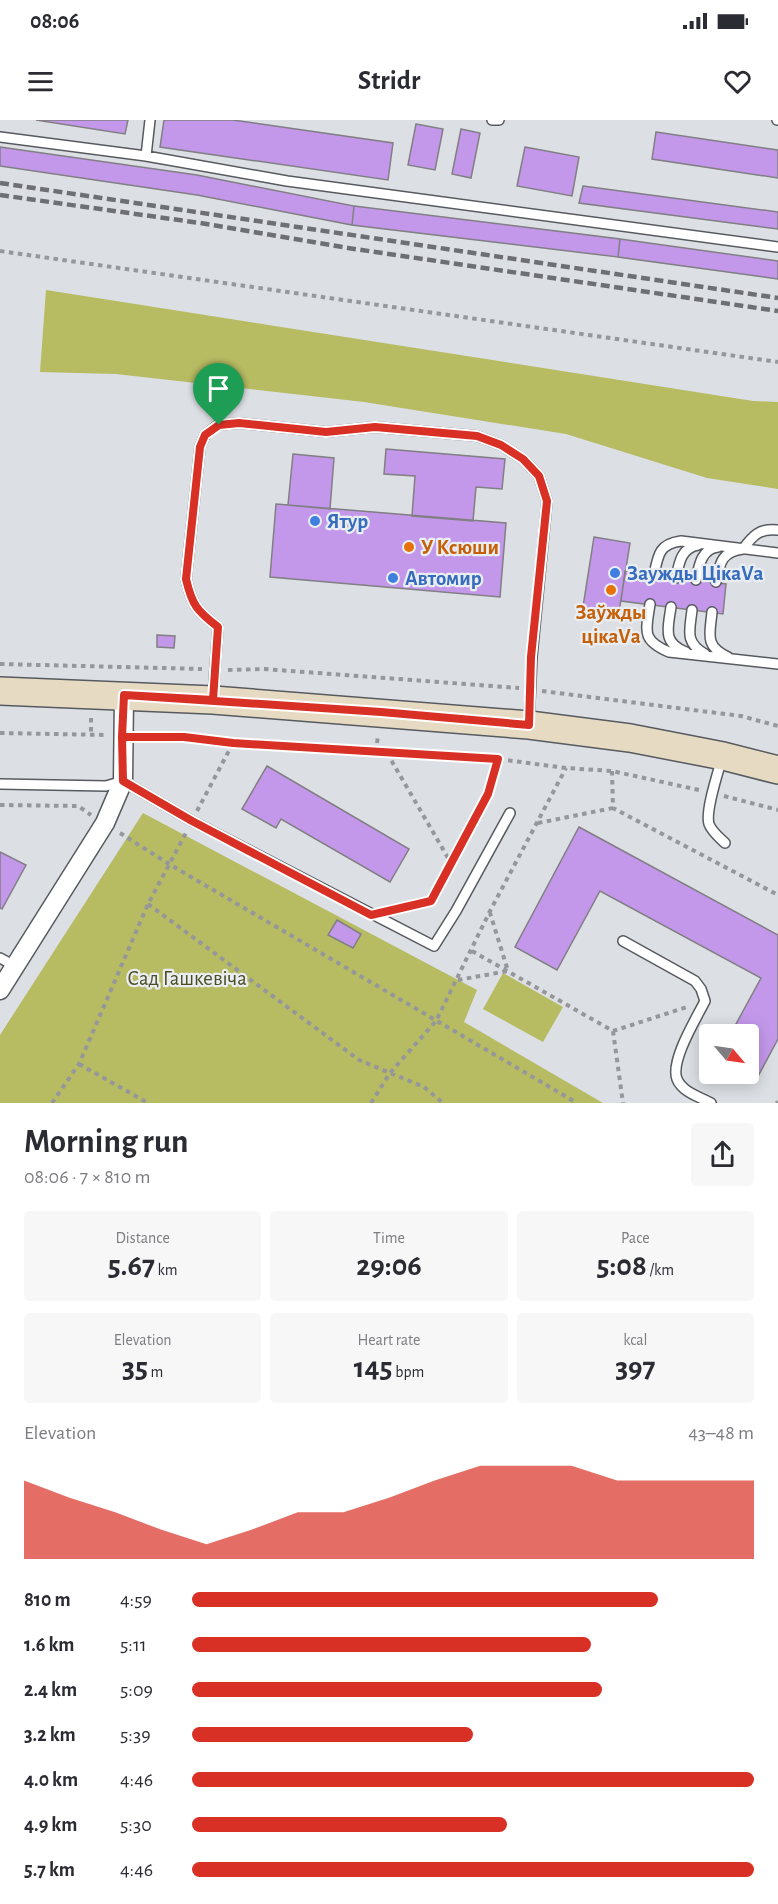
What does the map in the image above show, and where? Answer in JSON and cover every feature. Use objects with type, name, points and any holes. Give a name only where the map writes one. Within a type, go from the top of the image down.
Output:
[{"type":"street","points":[[0,691],[213,700],[529,725],[630,738],[723,756],[778,771]]},
{"type":"street","points":[[0,990],[8,962],[105,823],[123,781],[124,695]]},
{"type":"lane","points":[[146,156],[150,120]]},
{"type":"lane","points":[[492,120],[498,120]]},
{"type":"lane","points":[[0,137],[146,156],[287,181],[778,247]]},
{"type":"lane","points":[[213,700],[218,627],[201,614],[191,599],[186,579],[200,447],[205,435],[219,425],[239,423],[326,432],[375,427],[477,436],[501,445],[523,459],[539,476],[547,501],[531,657],[529,725]]},
{"type":"lane","points":[[716,582],[720,564],[732,551],[743,549],[751,537],[760,530],[778,530]]},
{"type":"lane","points":[[654,575],[658,556],[662,549],[671,542],[681,541],[778,554]]},
{"type":"lane","points":[[676,578],[684,552],[692,546],[703,544]]},
{"type":"lane","points":[[696,580],[700,561],[704,555],[712,548],[723,546]]},
{"type":"lane","points":[[650,604],[645,633],[649,640],[669,652],[778,664]]},
{"type":"lane","points":[[671,607],[667,636],[671,643],[692,654]]},
{"type":"lane","points":[[692,610],[689,638],[693,645],[703,653],[713,657]]},
{"type":"lane","points":[[712,612],[709,640],[713,647],[733,659]]},
{"type":"lane","points":[[723,756],[712,792],[709,823],[725,843]]},
{"type":"lane","points":[[0,784],[106,786],[123,781],[192,821],[434,946],[510,813]]},
{"type":"lane","points":[[623,941],[695,981],[701,989],[705,1001],[675,1064],[677,1080],[686,1090],[711,1103]]},
{"type":"path","points":[[0,251],[778,362]]},
{"type":"path","points":[[0,664],[214,670],[264,669],[530,689],[741,716],[778,726]]},
{"type":"path","points":[[0,733],[184,737],[233,743],[498,759],[566,768],[612,771],[712,792],[778,810]]},
{"type":"path","points":[[386,753],[451,863]]},
{"type":"path","points":[[371,915],[431,901],[488,794],[498,759]]},
{"type":"path","points":[[372,1103],[390,1073],[436,1021],[490,911],[566,768]]},
{"type":"path","points":[[612,771],[613,808]]},
{"type":"path","points":[[538,823],[613,808],[778,894]]},
{"type":"path","points":[[170,864],[577,1103]]},
{"type":"path","points":[[52,1103],[80,1064],[148,903],[360,1060],[424,1087],[443,1103]]},
{"type":"path","points":[[490,911],[508,971]]},
{"type":"path","points":[[472,951],[613,1031],[705,1001]]},
{"type":"path","points":[[457,980],[508,971]]},
{"type":"path","points":[[613,1031],[623,1103]]},
{"type":"path","points":[[80,1064],[148,1103]]},
{"type":"green space","points":[[46,290],[753,401],[778,402],[778,489],[707,478],[566,434],[364,402],[116,374],[40,372]]},
{"type":"green space","name":"Сад Гашкевіча","points":[[143,813],[477,990],[464,1022],[603,1103],[0,1103],[0,1035]]},
{"type":"green space","points":[[503,973],[563,1007],[543,1042],[483,1009]]},
{"type":"building","points":[[36,120],[128,120],[125,134]]},
{"type":"building","points":[[164,120],[233,120],[393,143],[388,180],[160,147]]},
{"type":"building","points":[[416,124],[443,129],[435,170],[408,165]]},
{"type":"building","points":[[461,129],[480,133],[471,178],[452,174]]},
{"type":"building","points":[[656,132],[778,150],[778,178],[652,159]]},
{"type":"building","points":[[0,147],[197,175],[354,206],[352,225],[197,195],[0,166]]},
{"type":"building","points":[[525,147],[579,157],[572,196],[517,186]]},
{"type":"building","points":[[583,186],[778,212],[778,229],[579,203]]},
{"type":"building","points":[[354,206],[620,239],[618,257],[352,225]]},
{"type":"building","points":[[620,239],[778,261],[778,279],[618,257]]},
{"type":"building","points":[[386,449],[505,459],[502,489],[476,487],[473,521],[412,516],[415,476],[384,474]]},
{"type":"building","points":[[293,454],[334,458],[330,509],[288,505]]},
{"type":"building","points":[[276,504],[506,523],[500,597],[270,577]]},
{"type":"building","points":[[594,537],[630,543],[618,618],[582,613]]},
{"type":"building","points":[[625,571],[726,584],[723,614],[621,601]]},
{"type":"building","points":[[157,635],[175,636],[174,648],[157,647]]},
{"type":"building","points":[[267,766],[409,849],[390,882],[281,819],[276,828],[242,809]]},
{"type":"building","points":[[579,827],[778,935],[778,1039],[759,1074],[759,1024],[736,1024],[761,978],[600,891],[557,970],[515,947]]},
{"type":"building","points":[[0,852],[26,865],[2,909],[0,908]]},
{"type":"building","points":[[337,920],[361,934],[353,948],[328,935]]},
{"type":"railway","points":[[0,183],[778,298]]},
{"type":"railway","points":[[0,195],[200,223],[348,248],[778,311]]},
{"type":"place","name":"Ятур","points":[[315,521]]},
{"type":"place","name":"У Ксюши","points":[[409,547]]},
{"type":"place","name":"Заужды ЦікаVа","points":[[615,573]]},
{"type":"place","name":"Автомир","points":[[393,578]]},
{"type":"place","name":"Заўжды цікаVа","points":[[611,590]]},
{"type":"route","points":[[219,425],[205,435],[200,447],[186,579],[191,599],[201,614],[218,627],[213,700],[124,695],[122,737],[123,781],[192,821],[371,915],[431,901],[488,794],[498,759],[233,743],[184,737],[122,737],[124,695],[381,712],[529,725],[531,657],[547,501],[539,476],[523,459],[501,445],[477,436],[375,427],[326,432],[239,423],[219,425]]}]
